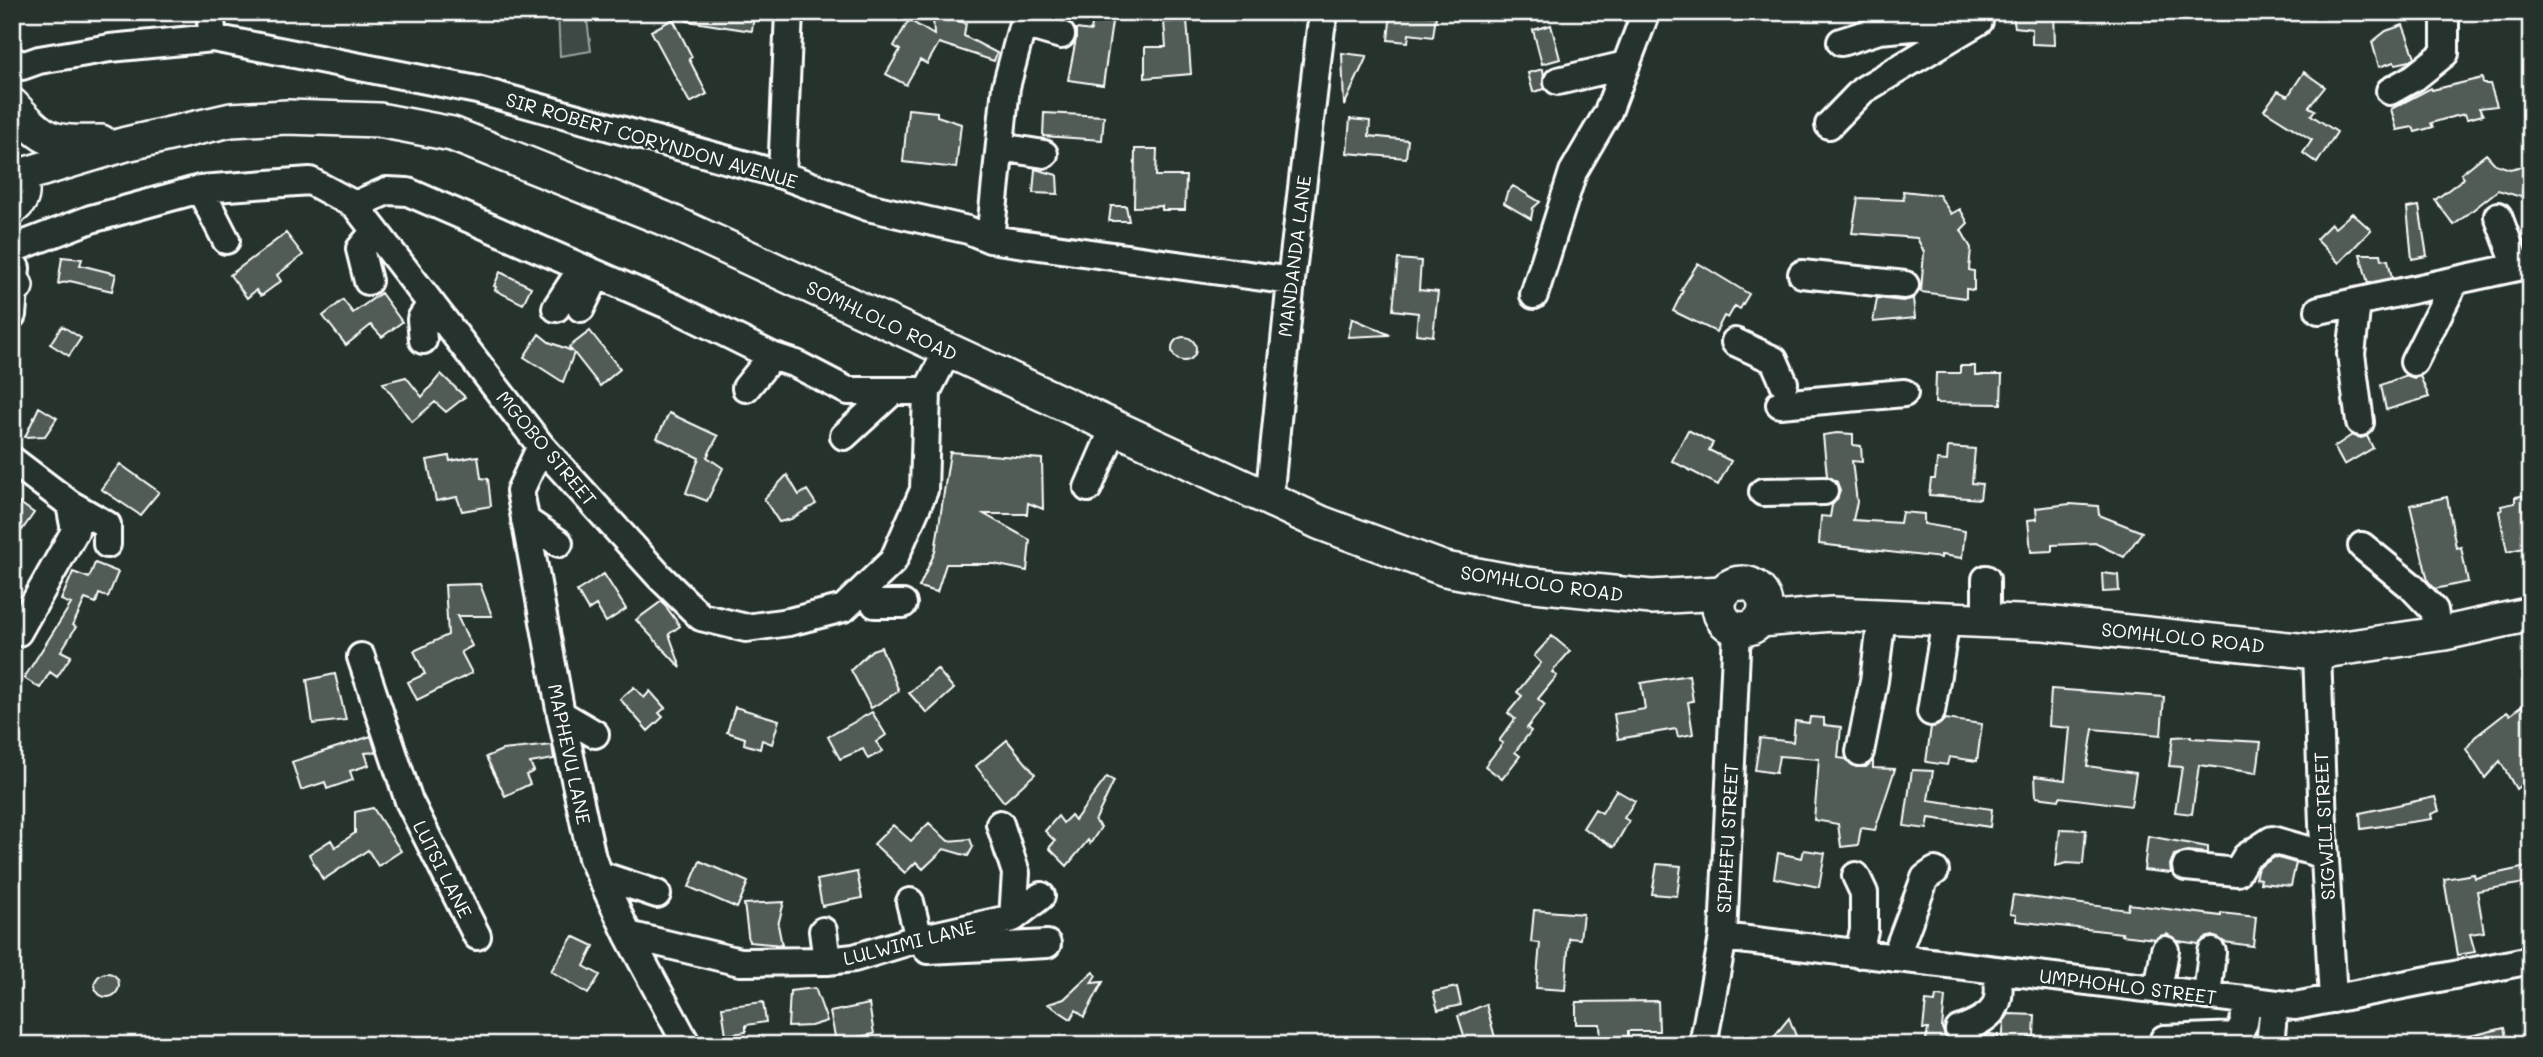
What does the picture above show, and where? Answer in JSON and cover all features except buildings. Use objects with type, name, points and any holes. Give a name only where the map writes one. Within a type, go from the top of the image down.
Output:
[{"type":"main road","points":[[12,105],[36,131],[62,142],[114,148]]},
{"type":"main road","name":"SOMHLOLO ROAD","points":[[16,189],[114,148],[231,120],[287,117],[379,120],[452,134],[663,218],[1321,523],[1445,569],[1525,584],[1651,597],[1741,611],[2044,622],[2317,652],[2438,634],[2531,614]]},
{"type":"street","points":[[782,174],[789,12]]},
{"type":"street","name":"MANDANDA LANE","points":[[1269,500],[1291,281],[1325,12]]},
{"type":"street","points":[[1534,295],[1573,172],[1608,111],[1646,12]]},
{"type":"street","points":[[2390,91],[2415,77],[2445,53],[2445,12]]},
{"type":"street","points":[[990,239],[1006,87],[1025,18],[1061,35]]},
{"type":"street","points":[[1829,125],[1863,90],[1979,21],[1879,30],[1841,42]]},
{"type":"street","name":"SIR ROBERT CORYNDON AVENUE","points":[[12,60],[22,66],[39,60],[110,48],[211,25],[477,90],[782,174],[868,207],[968,230],[990,239],[1291,281]]},
{"type":"street","points":[[1558,81],[1626,65]]},
{"type":"street","points":[[1000,147],[1044,154]]},
{"type":"street","name":"MGOBO STREET","points":[[14,240],[200,189],[310,181],[355,205],[541,446],[660,577],[701,617],[746,628],[761,638],[789,622],[844,608],[893,561],[924,490],[927,391],[948,350]]},
{"type":"street","points":[[200,189],[226,240]]},
{"type":"street","points":[[355,205],[387,191],[408,192],[675,308],[848,391],[927,391]]},
{"type":"street","points":[[2319,310],[2524,265],[2498,216]]},
{"type":"street","points":[[369,281],[360,249],[375,231]]},
{"type":"street","points":[[13,295],[14,240]]},
{"type":"street","points":[[569,308],[589,271]]},
{"type":"street","points":[[1801,274],[1905,285]]},
{"type":"street","points":[[2414,362],[2455,281]]},
{"type":"street","points":[[2357,302],[2351,354],[2360,422]]},
{"type":"street","points":[[423,340],[421,319],[431,304]]},
{"type":"street","points":[[1735,342],[1774,360],[1782,393],[1905,393]]},
{"type":"street","points":[[746,388],[772,356]]},
{"type":"street","points":[[844,436],[892,392]]},
{"type":"street","points":[[1088,488],[1114,428]]},
{"type":"street","name":"MAPHEVU LANE","points":[[541,446],[520,491],[561,714],[592,858],[628,935],[642,979],[657,1005],[687,1045]]},
{"type":"street","points":[[12,460],[70,504],[107,525],[107,544]]},
{"type":"street","points":[[1763,492],[1824,491]]},
{"type":"street","points":[[18,632],[75,531],[70,504]]},
{"type":"street","points":[[525,520],[559,543]]},
{"type":"street","points":[[2362,545],[2411,586],[2434,610],[2438,634]]},
{"type":"street","points":[[1986,579],[1986,620]]},
{"type":"street","points":[[865,587],[875,604],[903,604]]},
{"type":"street","name":"SIPHEFU STREET","points":[[1703,1045],[1723,937],[1741,611]]},
{"type":"street","points":[[1860,752],[1874,681],[1882,616]]},
{"type":"street","points":[[1931,712],[1946,618]]},
{"type":"street","name":"SIGWILI STREET","points":[[2317,652],[2333,999]]},
{"type":"street","name":"LUTSI LANE","points":[[361,657],[409,801],[477,936]]},
{"type":"street","points":[[561,714],[594,734]]},
{"type":"street","points":[[1000,824],[1016,873],[1013,918]]},
{"type":"street","points":[[2186,867],[2237,872],[2246,857],[2272,841],[2325,855]]},
{"type":"street","points":[[1895,958],[1925,878],[1935,871]]},
{"type":"street","points":[[600,875],[657,894]]},
{"type":"street","points":[[1856,876],[1864,893],[1864,931],[1858,954]]},
{"type":"street","points":[[1013,918],[1041,896]]},
{"type":"street","points":[[910,902],[919,939],[929,950],[1047,944]]},
{"type":"street","name":"LULWIMI LANE","points":[[628,935],[740,962],[827,961],[854,958],[919,939],[1013,918]]},
{"type":"street","points":[[823,931],[827,961]]},
{"type":"street","name":"UMPHOHLO STREET","points":[[1723,937],[2295,1006],[2531,960]]},
{"type":"street","points":[[2158,990],[2165,950]]},
{"type":"street","points":[[2207,996],[2212,952]]},
{"type":"street","points":[[1959,1030],[1983,1021],[1997,1005],[2000,990],[1996,970]]},
{"type":"street","points":[[2164,1039],[2236,1040],[2244,1023],[2247,1001]]},
{"type":"street","points":[[2270,1045],[2274,1004]]},
{"type":"shaded area","points":[[558,12],[586,12],[591,51],[560,56]]}]
